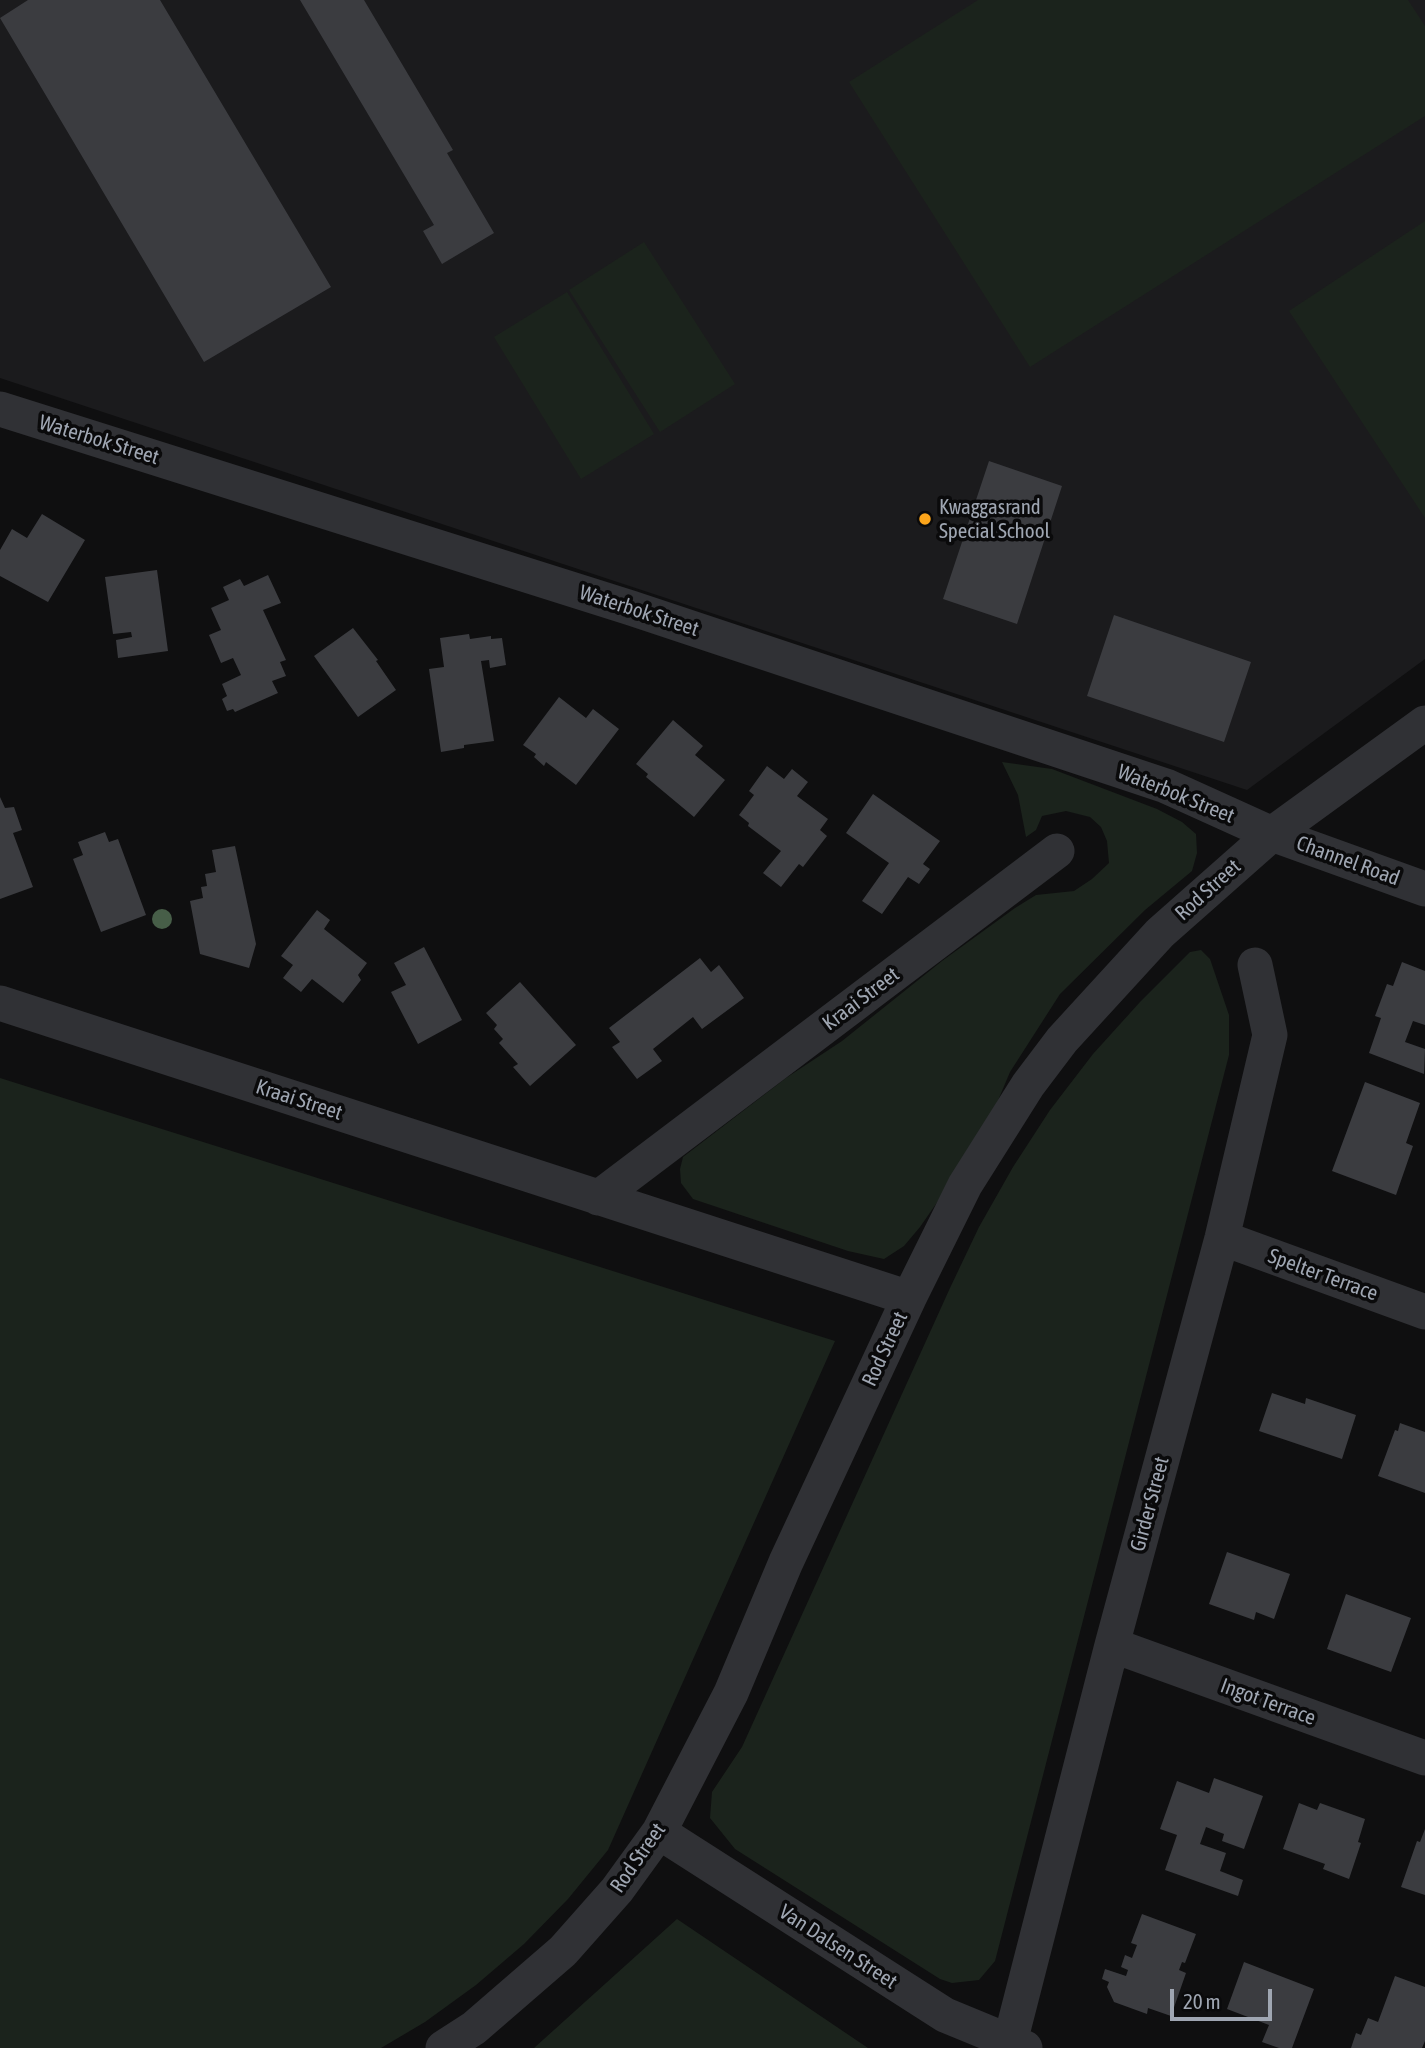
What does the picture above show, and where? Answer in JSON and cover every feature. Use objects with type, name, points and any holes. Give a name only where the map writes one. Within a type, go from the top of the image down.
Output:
[{"type":"street","name":"Waterbok Street","points":[[0,409],[618,604],[1152,781],[1272,834]]},
{"type":"street","name":"Rod Street","points":[[443,2048],[474,2028],[563,1951],[617,1890],[659,1832],[730,1693],[786,1562],[909,1298],[965,1185],[1004,1119],[1055,1049],[1160,933],[1272,834],[1425,723]]},
{"type":"street","name":"Channel Road","points":[[1272,834],[1425,889]]},
{"type":"street","name":"Kraai Street","points":[[598,1198],[1057,851]]},
{"type":"street","name":"Girder Street","points":[[1018,2045],[1112,1645],[1222,1238],[1270,1035],[1255,965]]},
{"type":"street","name":"Kraai Street","points":[[0,1003],[909,1298]]},
{"type":"street","name":"Spelter Terrace","points":[[1222,1238],[1425,1312]]},
{"type":"street","name":"Ingot Terrace","points":[[1112,1645],[1425,1758]]},
{"type":"street","name":"Van Dalsen Street","points":[[659,1832],[945,2015],[1018,2045]]},
{"type":"shaded area","name":"Kwaggasrand Special School","points":[[0,0],[1425,0],[1425,659],[1247,790],[0,378]]},
{"type":"shaded area","points":[[978,0],[1408,0],[1425,26],[1425,116],[1030,367],[849,82]]},
{"type":"shaded area","points":[[1425,221],[1425,518],[1289,311]]},
{"type":"shaded area","points":[[644,242],[735,384],[660,432],[569,290]]},
{"type":"shaded area","points":[[567,292],[654,434],[581,479],[494,337]]},
{"type":"shaded area","points":[[1002,762],[1052,769],[1157,809],[1182,822],[1196,834],[1197,853],[1192,871],[1145,910],[1060,994],[1010,1072],[983,1136],[904,1246],[884,1259],[848,1251],[693,1199],[681,1183],[683,1157],[786,1078],[842,1041],[942,961],[1015,908],[1036,895],[1074,891],[1109,863],[1107,841],[1101,827],[1090,817],[1066,811],[1042,816],[1036,830],[1026,837],[1018,795]]},
{"type":"shaded area","points":[[1201,950],[1210,959],[1229,1015],[1229,1055],[995,1961],[979,1980],[952,1983],[940,1979],[735,1849],[710,1818],[712,1792],[742,1747],[950,1288],[979,1227],[1013,1167],[1050,1110],[1093,1054],[1190,952]]},
{"type":"shaded area","points":[[0,1078],[835,1341],[608,1850],[568,1899],[524,1944],[476,1985],[425,2022],[381,2048],[0,2048]]},
{"type":"shaded area","points":[[677,1919],[868,2048],[534,2048]]},
{"type":"building","points":[[28,0],[160,0],[331,287],[204,362],[0,18]]},
{"type":"building","points":[[300,0],[364,0],[453,150],[447,153],[494,233],[442,264],[423,231],[434,225]]},
{"type":"building","points":[[989,461],[1062,486],[1017,624],[943,599]]},
{"type":"building","points":[[42,514],[85,540],[48,602],[0,576],[0,550],[12,529],[27,538]]},
{"type":"building","points":[[157,570],[168,651],[118,658],[116,640],[132,637],[131,632],[113,634],[105,577]]},
{"type":"building","points":[[268,575],[281,603],[263,610],[286,660],[280,662],[286,676],[272,681],[278,693],[235,712],[233,709],[227,711],[222,699],[227,696],[222,684],[241,675],[233,658],[221,663],[209,635],[221,630],[211,608],[229,600],[223,587],[240,579],[244,586]]},
{"type":"building","points":[[1114,615],[1251,662],[1224,742],[1087,696]]},
{"type":"building","points":[[353,628],[378,660],[376,661],[396,690],[358,717],[314,656]]},
{"type":"building","points":[[469,634],[470,639],[491,636],[491,639],[502,638],[506,665],[490,668],[489,660],[481,661],[494,741],[464,745],[464,748],[441,752],[429,669],[444,667],[440,638]]},
{"type":"building","points":[[559,697],[586,718],[593,709],[619,729],[576,785],[546,762],[544,766],[534,757],[536,754],[523,745]]},
{"type":"building","points":[[673,720],[703,746],[695,755],[725,780],[694,817],[646,777],[648,774],[636,764]]},
{"type":"building","points":[[767,766],[784,779],[792,769],[808,782],[797,796],[828,819],[820,830],[827,836],[803,867],[799,864],[781,887],[763,873],[781,851],[748,826],[749,823],[739,815],[754,795],[749,791]]},
{"type":"building","points":[[873,794],[940,841],[923,864],[930,869],[919,884],[908,877],[882,914],[862,901],[889,863],[846,833]]},
{"type":"building","points":[[0,797],[5,808],[14,807],[22,830],[13,833],[33,887],[0,899]]},
{"type":"building","points":[[105,832],[109,842],[118,839],[146,915],[101,932],[73,859],[83,855],[78,842]]},
{"type":"building","points":[[235,846],[256,944],[249,968],[200,954],[190,901],[203,898],[201,887],[207,886],[205,874],[216,872],[212,850]]},
{"type":"building","points":[[317,910],[330,920],[324,929],[367,963],[358,975],[361,980],[343,1003],[312,979],[301,992],[283,978],[293,965],[281,956]]},
{"type":"building","points":[[424,947],[462,1020],[418,1044],[391,992],[406,985],[394,963]]},
{"type":"building","points":[[700,958],[711,972],[719,965],[744,998],[702,1029],[693,1017],[653,1049],[662,1061],[637,1079],[612,1047],[620,1042],[609,1028]]},
{"type":"building","points":[[1402,962],[1425,971],[1425,1025],[1413,1021],[1405,1042],[1425,1049],[1424,1074],[1369,1053],[1381,1018],[1375,1016],[1387,984],[1393,986]]},
{"type":"building","points":[[520,982],[576,1045],[530,1086],[513,1067],[518,1064],[499,1043],[503,1039],[494,1029],[497,1025],[486,1013]]},
{"type":"building","points":[[1365,1082],[1420,1103],[1406,1143],[1413,1146],[1396,1195],[1332,1171]]},
{"type":"building","points":[[1272,1393],[1305,1404],[1306,1398],[1356,1415],[1342,1459],[1259,1431]]},
{"type":"building","points":[[1400,1423],[1425,1432],[1425,1493],[1378,1476]]},
{"type":"building","points":[[1227,1552],[1290,1574],[1274,1619],[1256,1612],[1254,1620],[1209,1604]]},
{"type":"building","points":[[1346,1594],[1411,1618],[1391,1672],[1327,1649]]},
{"type":"building","points":[[1214,1778],[1263,1796],[1244,1849],[1222,1841],[1224,1834],[1206,1827],[1200,1844],[1226,1853],[1220,1871],[1243,1880],[1238,1896],[1165,1870],[1177,1835],[1160,1829],[1177,1781],[1209,1793]]},
{"type":"building","points":[[1299,1803],[1317,1810],[1320,1803],[1365,1819],[1358,1842],[1361,1843],[1349,1879],[1323,1869],[1325,1864],[1283,1849]]},
{"type":"building","points":[[1425,1829],[1425,1895],[1401,1887],[1417,1841],[1420,1842]]},
{"type":"building","points":[[1142,1914],[1196,1934],[1185,1963],[1182,1962],[1179,1970],[1186,1973],[1171,2016],[1148,2008],[1147,2014],[1114,2002],[1107,1987],[1109,1982],[1102,1979],[1105,1969],[1126,1976],[1128,1970],[1121,1967],[1125,1955],[1132,1958],[1137,1945],[1131,1943]]},
{"type":"building","points":[[1244,1962],[1314,1989],[1292,2048],[1279,2048],[1262,2042],[1269,2025],[1227,2009]]},
{"type":"building","points":[[1395,1976],[1425,1987],[1425,2041],[1422,2048],[1351,2048],[1356,2033],[1361,2035],[1368,2018],[1378,2022]]},
{"type":"place","name":"Kwaggasrand Special School","points":[[925,519]]}]
